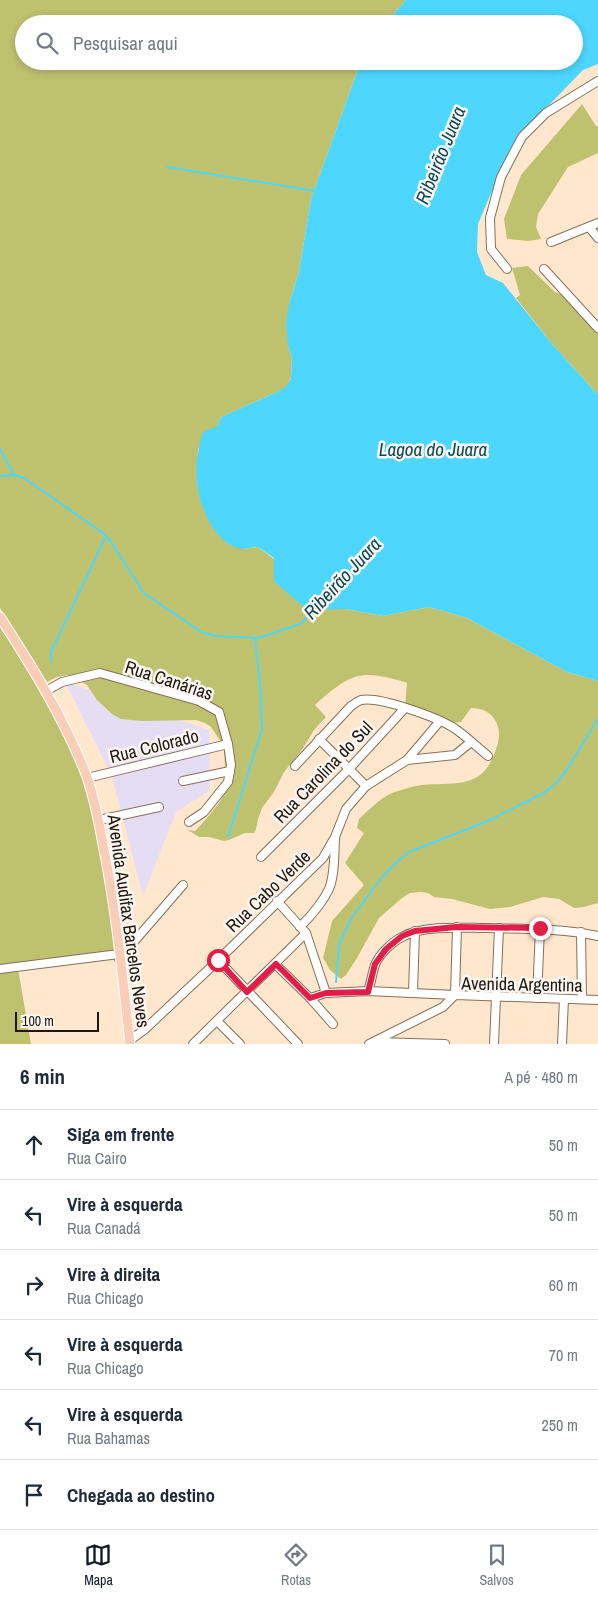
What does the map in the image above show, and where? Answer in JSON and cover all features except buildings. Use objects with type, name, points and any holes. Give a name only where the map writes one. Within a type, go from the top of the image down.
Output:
[{"type":"main road","name":"Avenida Audifax Barcelos Neves","points":[[0,617],[46,691],[71,737],[96,807],[112,893],[130,1043]]},
{"type":"street","points":[[507,268],[491,249],[490,218],[501,177],[522,136],[546,113],[598,81]]},
{"type":"street","points":[[551,242],[598,223]]},
{"type":"street","points":[[589,226],[598,238]]},
{"type":"street","points":[[544,269],[598,328]]},
{"type":"street","name":"Rua Canárias","points":[[46,691],[62,682],[100,673],[198,701],[219,712],[228,744],[230,771]]},
{"type":"street","points":[[294,766],[351,706],[360,700],[374,700],[405,708],[440,721],[454,728],[488,756]]},
{"type":"street","name":"Rua Carolina do Sul","points":[[261,857],[405,708]]},
{"type":"street","points":[[407,760],[440,721]]},
{"type":"street","points":[[319,739],[366,786]]},
{"type":"street","name":"Rua Cabo Verde","points":[[130,1043],[323,858],[335,837],[346,809],[366,786],[407,760],[454,755],[471,742]]},
{"type":"street","name":"Rua Colorado","points":[[87,778],[228,744]]},
{"type":"street","points":[[183,781],[230,771],[228,782],[204,812],[189,822]]},
{"type":"street","points":[[98,820],[128,812],[159,807]]},
{"type":"street","points":[[194,1044],[276,964],[303,930],[329,889],[334,865],[335,837]]},
{"type":"street","points":[[0,970],[119,957],[183,885]]},
{"type":"street","points":[[277,901],[303,930],[326,993]]},
{"type":"street","points":[[310,998],[326,993],[368,992],[455,995],[456,927]]},
{"type":"street","points":[[368,992],[375,964],[386,949],[402,936],[415,931],[456,927],[540,928],[580,932],[598,936]]},
{"type":"street","points":[[494,1044],[499,928]]},
{"type":"street","points":[[537,998],[540,928]]},
{"type":"street","points":[[413,993],[415,931]]},
{"type":"street","points":[[580,932],[582,999]]},
{"type":"street","points":[[218,960],[298,1044]]},
{"type":"street","points":[[276,964],[333,1024]]},
{"type":"street","name":"Avenida Argentina","points":[[371,1043],[442,1007],[455,995],[598,1000]]},
{"type":"street","points":[[562,1044],[564,999]]},
{"type":"street","points":[[218,1022],[240,1044]]},
{"type":"street","points":[[371,1043],[445,1044]]},
{"type":"shaded area","points":[[65,682],[209,730],[210,790],[176,812],[143,896],[112,776]]},
{"type":"green space","points":[[0,0],[406,0],[393,15],[15,15],[15,70],[358,70],[311,199],[299,272],[289,304],[288,346],[292,358],[291,377],[287,387],[221,417],[218,426],[198,449],[197,482],[200,497],[242,549],[258,547],[340,609],[383,616],[429,607],[467,618],[567,672],[598,681],[598,903],[574,908],[559,899],[543,897],[510,907],[490,909],[452,899],[434,897],[428,893],[410,893],[379,918],[357,958],[346,975],[341,979],[330,970],[323,958],[332,921],[364,885],[345,863],[364,833],[357,828],[359,819],[379,801],[392,793],[418,786],[466,782],[483,773],[495,752],[498,741],[498,726],[492,716],[482,710],[471,708],[461,722],[452,723],[405,707],[407,683],[367,675],[348,680],[315,705],[326,717],[314,730],[302,750],[284,772],[274,792],[262,808],[254,833],[245,833],[224,841],[209,837],[199,837],[188,830],[195,831],[206,819],[222,799],[234,778],[230,771],[225,768],[224,750],[211,727],[196,720],[142,721],[121,719],[112,714],[97,700],[87,685],[68,675],[57,677],[47,682],[0,608]]},
{"type":"green space","points":[[582,104],[596,126],[598,126],[598,153],[568,167],[538,214],[536,227],[541,239],[528,241],[507,239],[504,219],[521,175]]},
{"type":"green space","points":[[528,266],[555,292],[570,298],[598,329],[598,395],[553,345],[516,298],[520,295],[512,268]]},
{"type":"green space","points":[[0,624],[37,675],[52,714],[78,765],[97,830],[114,939],[114,953],[17,963],[31,1044],[0,1044]]},
{"type":"water","name":"Lagoa do Juara","points":[[406,0],[598,0],[598,64],[583,70],[583,15],[393,15]]},
{"type":"water","name":"Lagoa do Juara","points":[[358,70],[583,70],[521,134],[503,165],[478,224],[477,252],[486,275],[503,283],[553,345],[598,395],[598,681],[567,672],[467,618],[429,607],[383,616],[346,609],[307,610],[274,581],[274,558],[258,547],[242,549],[232,546],[216,532],[210,523],[198,492],[196,470],[203,432],[218,426],[221,417],[286,387],[291,378],[292,358],[288,346],[286,324],[289,304],[299,272],[311,199]]},
{"type":"waterway","points":[[167,167],[315,191]]},
{"type":"waterway","points":[[0,449],[14,475]]},
{"type":"waterway","name":"Ribeirão Juara","points":[[0,476],[14,475],[24,478],[103,533],[111,542],[144,593],[201,632],[215,636],[259,638],[300,624],[314,608]]},
{"type":"waterway","points":[[51,662],[51,652],[106,536]]},
{"type":"waterway","points":[[228,837],[262,729],[261,695],[255,639]]},
{"type":"waterway","points":[[336,982],[339,944],[352,917],[383,876],[409,852],[488,821],[544,793],[566,771],[598,719]]},
{"type":"route","points":[[218,960],[247,992],[276,964],[310,998],[326,993],[368,992],[375,964],[386,949],[402,936],[415,931],[456,927],[540,928]]}]
